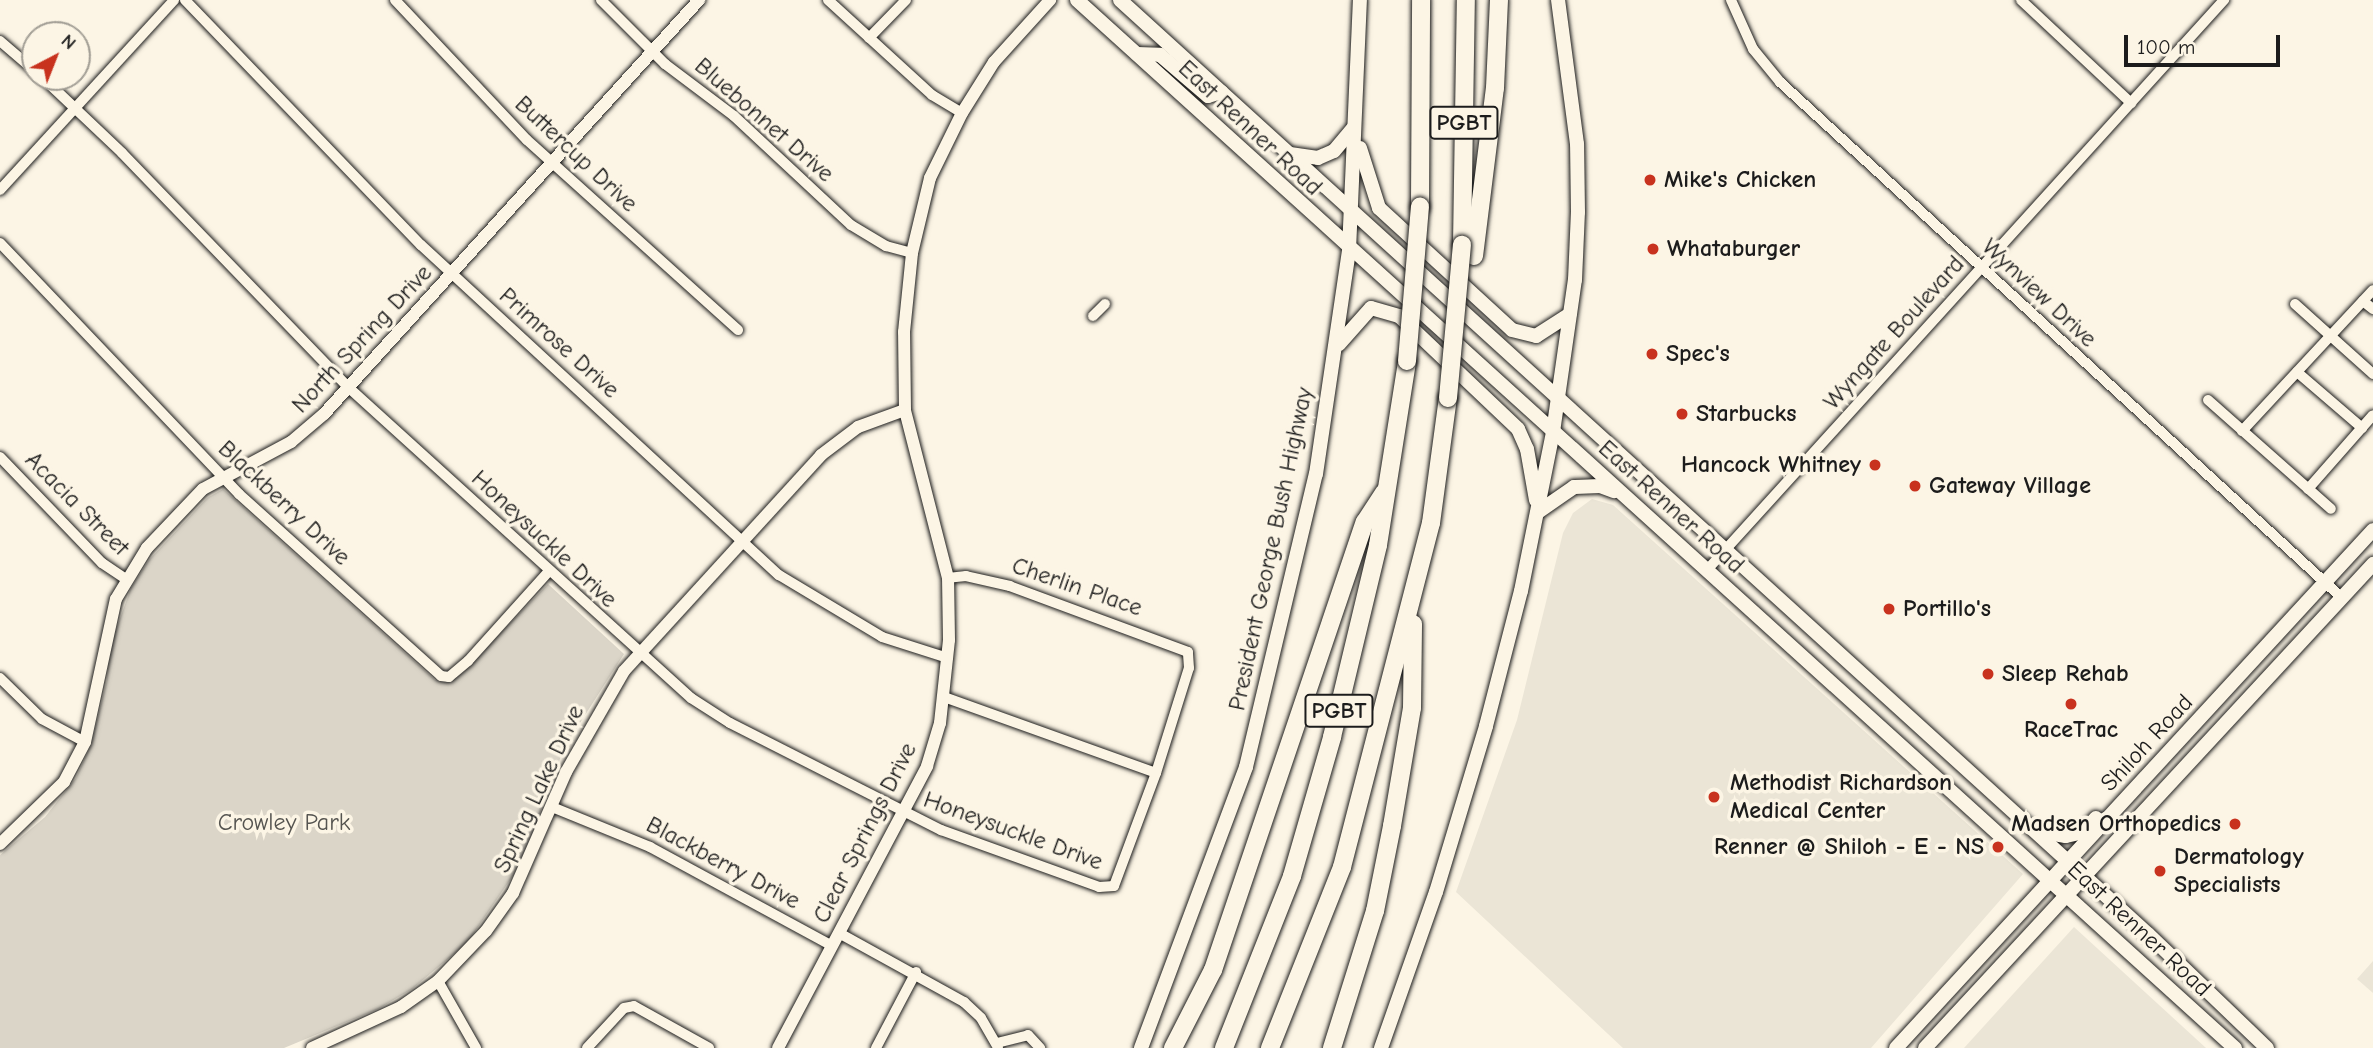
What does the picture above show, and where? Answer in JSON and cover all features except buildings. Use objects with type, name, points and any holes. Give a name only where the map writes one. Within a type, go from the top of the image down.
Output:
[{"type":"highway","name":"PGBT","points":[[1224,1048],[1275,925],[1307,827],[1362,621],[1389,484],[1407,361],[1420,208],[1421,0]]},
{"type":"highway","name":"PGBT","points":[[1270,1048],[1342,867],[1430,523],[1468,251],[1466,0]]},
{"type":"highway","points":[[1468,251],[1495,88],[1499,0]]},
{"type":"highway","points":[[1173,1048],[1213,970],[1365,522],[1389,484]]},
{"type":"highway","points":[[1332,1048],[1375,911],[1392,826],[1412,708],[1414,594]]},
{"type":"main road","name":"East Renner Road","points":[[1077,0],[1349,250],[2050,877],[2235,1048]]},
{"type":"main road","name":"East Renner Road","points":[[1120,0],[2085,877],[2267,1048]]},
{"type":"main road","name":"President George Bush Highway","points":[[1141,1048],[1246,767],[1316,474],[1337,347],[1349,250],[1360,0]]},
{"type":"main road","points":[[1381,1048],[1428,918],[1483,737],[1538,512],[1553,432],[1570,314],[1578,212],[1577,147],[1558,0]]},
{"type":"main road","points":[[1137,54],[1160,55],[1212,97],[1221,92]]},
{"type":"main road","points":[[1288,153],[1302,159],[1318,158],[1346,140],[1355,126]]},
{"type":"main road","points":[[1355,126],[1379,208],[1512,330],[1536,336],[1570,314]]},
{"type":"main road","points":[[1337,347],[1361,314],[1371,308],[1399,316],[1518,429],[1527,449],[1538,512]]},
{"type":"main road","points":[[1538,512],[1574,487],[1600,486],[1618,492]]},
{"type":"main road","name":"Shiloh Road","points":[[1896,1048],[2050,877],[2162,761],[2373,530]]},
{"type":"main road","name":"Shiloh Road","points":[[1925,1048],[2217,736],[2373,564]]},
{"type":"main road","points":[[1843,692],[1867,698],[1880,691]]},
{"type":"main road","points":[[2199,720],[2217,736]]},
{"type":"main road","points":[[1902,745],[1913,739],[1933,739]]},
{"type":"main road","points":[[2029,827],[2045,835],[2083,832],[2148,764],[2162,761]]},
{"type":"main road","points":[[1938,1003],[1955,1018]]},
{"type":"street","points":[[0,190],[174,0]]},
{"type":"street","name":"Primrose Drive","points":[[185,0],[452,273],[742,541],[817,601],[882,638],[948,658]]},
{"type":"street","name":"Buttercup Drive","points":[[395,0],[551,162],[738,330]]},
{"type":"street","name":"Bluebonnet Drive","points":[[601,0],[652,51],[734,116],[851,225],[886,246],[912,253]]},
{"type":"street","name":"North Spring Drive","points":[[0,844],[64,782],[85,742],[95,712],[105,632],[127,579],[179,511],[222,476],[291,442],[348,387],[699,0]]},
{"type":"street","points":[[828,0],[932,95],[962,113]]},
{"type":"street","points":[[869,38],[906,0]]},
{"type":"street","name":"Clear Springs Drive","points":[[778,1048],[927,766],[944,697],[948,658],[948,578],[905,410],[904,332],[912,253],[930,178],[962,113],[994,62],[1050,0]]},
{"type":"street","name":"Wynview Drive","points":[[1731,0],[1754,50],[1780,82],[2342,598]]},
{"type":"street","points":[[2021,0],[2131,103]]},
{"type":"street","name":"Wyngate Boulevard","points":[[1707,569],[2224,0]]},
{"type":"street","points":[[0,41],[21,59]]},
{"type":"street","name":"Honeysuckle Drive","points":[[57,91],[348,387],[638,654],[711,712],[903,812],[1099,887],[1114,886],[1156,774]]},
{"type":"street","name":"Blackberry Drive","points":[[0,243],[222,476],[441,676],[455,673],[548,572]]},
{"type":"street","points":[[2242,431],[2373,290]]},
{"type":"street","points":[[2363,300],[2373,309]]},
{"type":"street","points":[[1093,316],[1105,304]]},
{"type":"street","points":[[2295,304],[2373,374]]},
{"type":"street","points":[[2297,372],[2361,428]]},
{"type":"street","points":[[2208,400],[2331,509]]},
{"type":"street","name":"Spring Lake Drive","points":[[312,1048],[379,1020],[438,981],[486,931],[513,893],[595,716],[638,654],[838,440],[877,418],[905,410]]},
{"type":"street","points":[[2308,489],[2373,415]]},
{"type":"street","name":"Acacia Street","points":[[0,457],[102,563],[127,579]]},
{"type":"street","name":"Cherlin Place","points":[[948,578],[966,576],[1010,586],[1188,652],[1189,667],[1156,774]]},
{"type":"street","points":[[0,678],[42,719],[85,742]]},
{"type":"street","points":[[944,697],[1156,774]]},
{"type":"street","name":"Blackberry Drive","points":[[552,807],[650,847],[832,946]]},
{"type":"street","points":[[839,933],[916,972],[964,1002],[981,1018],[998,1046],[1028,1035],[1040,1048]]},
{"type":"street","points":[[876,1048],[916,972]]},
{"type":"street","points":[[438,981],[477,1048]]},
{"type":"street","points":[[587,1048],[624,1007],[634,1006],[709,1048]]},
{"type":"shaded area","name":"Methodist Richardson Medical Center","points":[[1592,499],[1613,505],[2023,874],[1871,1048],[1623,1048],[1456,892],[1517,720],[1563,533],[1573,513]]},
{"type":"shaded area","points":[[2074,927],[2206,1048],[1964,1048]]},
{"type":"shaded area","points":[[2373,961],[2373,993],[2357,979]]},
{"type":"green space","name":"Crowley Park","points":[[223,489],[435,680],[461,674],[548,584],[624,654],[564,748],[521,864],[467,943],[412,989],[378,1009],[284,1048],[0,1048],[0,855],[45,817],[76,778],[91,745],[107,680],[109,649],[131,588],[149,560],[207,498]]},
{"type":"place","name":"Mike's Chicken","points":[[1650,180]]},
{"type":"place","name":"Whataburger","points":[[1653,249]]},
{"type":"place","name":"Spec's","points":[[1652,354]]},
{"type":"place","name":"Starbucks","points":[[1682,414]]},
{"type":"place","name":"Hancock Whitney","points":[[1875,465]]},
{"type":"place","name":"Gateway Village","points":[[1915,486]]},
{"type":"place","name":"Portillo's","points":[[1889,609]]},
{"type":"place","name":"Sleep Rehab","points":[[1988,674]]},
{"type":"place","name":"RaceTrac","points":[[2071,704]]},
{"type":"place","name":"Methodist Richardson Medical Center","points":[[1714,797]]},
{"type":"place","name":"Madsen Orthopedics","points":[[2235,824]]},
{"type":"place","name":"Renner @ Shiloh - E - NS","points":[[1998,847]]},
{"type":"place","name":"Dermatology Specialists","points":[[2160,871]]}]
